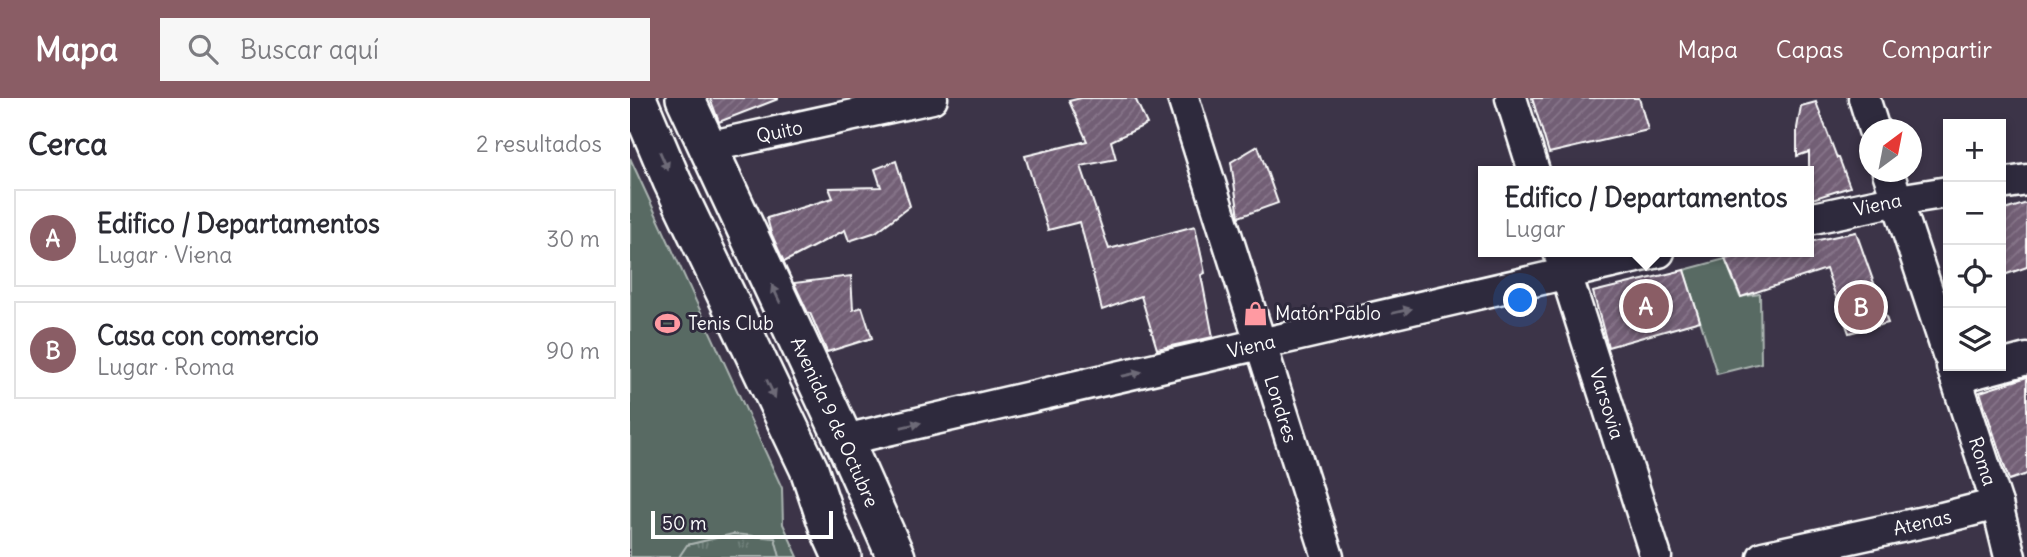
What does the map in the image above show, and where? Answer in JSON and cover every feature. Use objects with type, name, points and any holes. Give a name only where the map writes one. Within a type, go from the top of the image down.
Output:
[{"type":"main road","points":[[636,98],[809,469],[828,526],[842,557]]},
{"type":"main road","name":"Avenida 9 de Octubre","points":[[685,98],[896,557]]},
{"type":"street","name":"Quito","points":[[707,147],[932,98]]},
{"type":"street","name":"Londres","points":[[1183,98],[1328,557]]},
{"type":"street","points":[[1511,98],[1532,166]]},
{"type":"street","points":[[1864,98],[1871,119]]},
{"type":"street","points":[[2006,183],[2027,180]]},
{"type":"street","name":"Roma","points":[[1892,182],[1943,338]]},
{"type":"street","name":"Viena","points":[[1814,218],[1943,193]]},
{"type":"street","name":"Viena","points":[[844,440],[1262,344],[1563,262],[1611,257]]},
{"type":"street","name":"Varsovia","points":[[1563,262],[1656,557]]},
{"type":"street","points":[[2006,361],[2027,359]]},
{"type":"street","name":"Roma","points":[[1954,371],[1997,504],[2010,557]]},
{"type":"street","name":"Atenas","points":[[1763,557],[1997,504]]},
{"type":"green space","name":"Tenis Club","points":[[630,158],[782,488],[783,524],[798,557],[630,557]]},
{"type":"green space","points":[[1725,259],[1740,297],[1760,294],[1761,363],[1717,374],[1684,270]]},
{"type":"green space","points":[[733,534],[775,538],[780,557],[679,557],[687,545]]},
{"type":"building","points":[[710,98],[778,98],[778,99],[719,122]]},
{"type":"building","points":[[1081,98],[1135,98],[1147,124],[1111,141],[1116,159],[1081,166],[1109,249],[1195,226],[1205,273],[1201,275],[1213,337],[1157,349],[1141,296],[1102,310],[1080,222],[1048,230],[1025,156],[1087,141],[1069,101]]},
{"type":"building","points":[[1532,98],[1639,98],[1648,130],[1549,153]]},
{"type":"building","points":[[1816,102],[1850,187],[1814,198],[1814,166],[1809,166],[1809,152],[1797,156],[1797,128],[1801,106]]},
{"type":"building","points":[[1258,146],[1278,203],[1239,217],[1231,162]]},
{"type":"building","points":[[896,161],[910,206],[876,232],[849,241],[845,230],[784,262],[767,218],[833,198],[829,188],[881,187],[875,169]]},
{"type":"building","points":[[2027,203],[2027,267],[2006,274],[2006,245],[2006,209]]},
{"type":"building","points":[[1856,232],[1888,323],[1849,333],[1826,269],[1741,297],[1725,259],[1814,257],[1814,241]]},
{"type":"building","points":[[1684,270],[1700,321],[1608,347],[1593,292]]},
{"type":"building","points":[[851,276],[853,310],[862,307],[872,338],[827,352],[794,283]]},
{"type":"building","points":[[2027,377],[2027,474],[2009,480],[1980,392]]},
{"type":"place","name":"Edifico / Departamentos","points":[[1646,306]]},
{"type":"place","name":"Casa con comercio","points":[[1861,307]]},
{"type":"place","name":"Matón Pablo","points":[[1255,313]]},
{"type":"place","name":"Tenis Club","points":[[668,323]]}]
